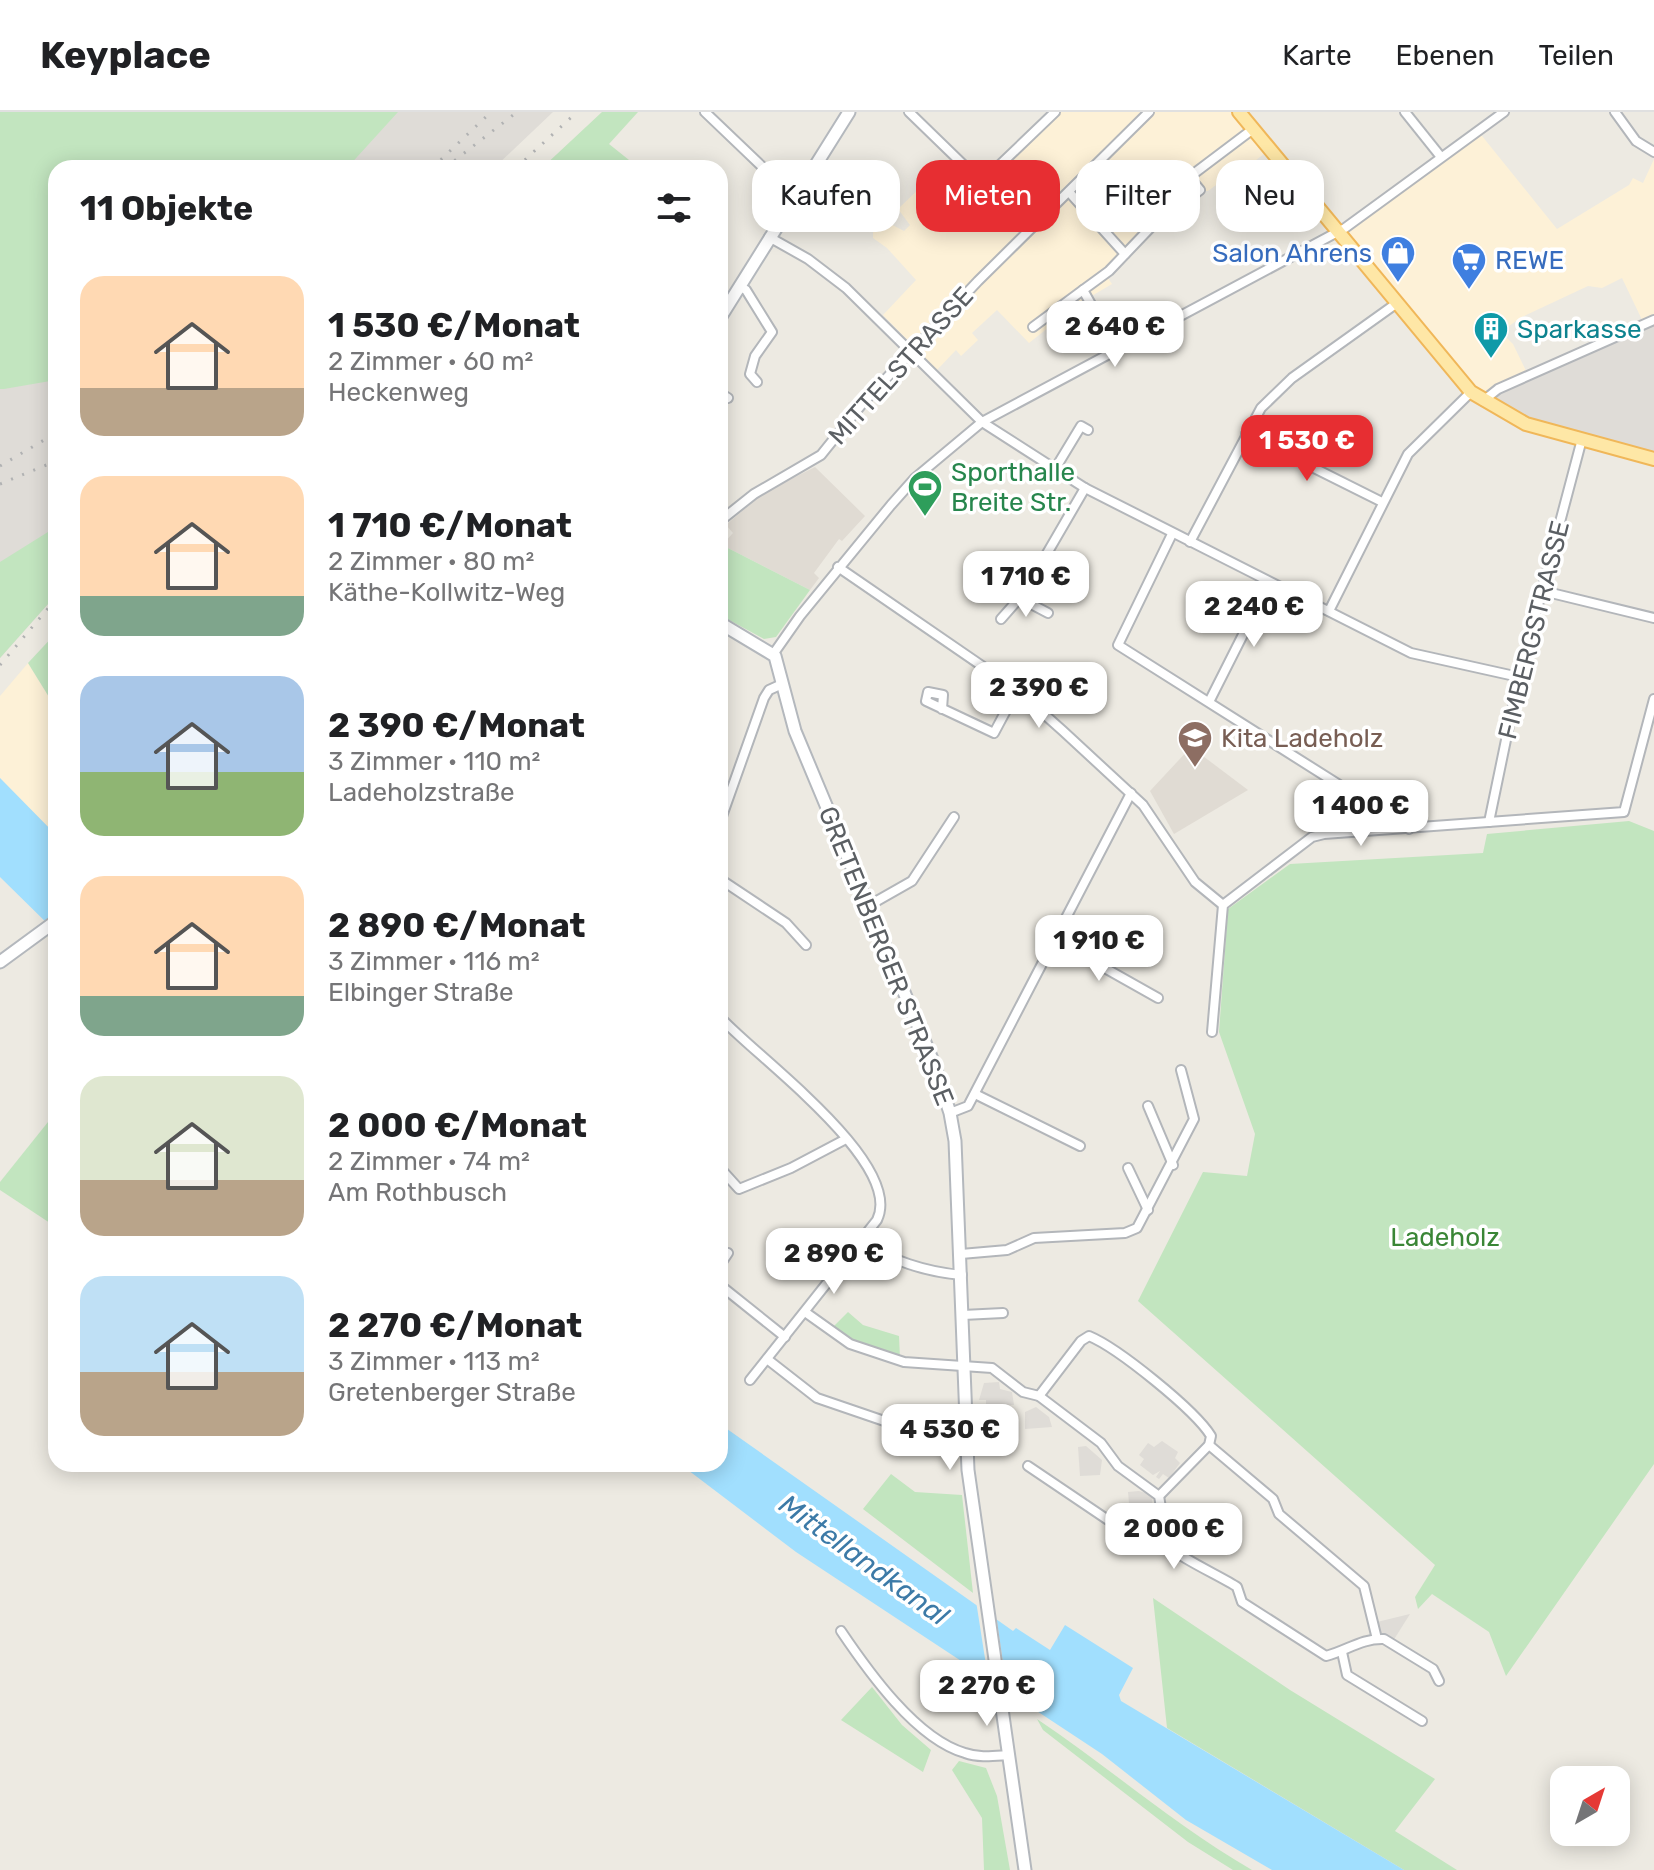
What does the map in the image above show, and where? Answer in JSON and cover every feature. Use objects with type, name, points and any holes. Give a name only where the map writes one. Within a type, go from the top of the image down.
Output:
[{"type":"main road","points":[[818,160],[849,112]]},
{"type":"main road","points":[[1239,112],[1471,392],[1526,424],[1654,459]]},
{"type":"main road","points":[[728,305],[772,232]]},
{"type":"main road","points":[[728,627],[774,653]]},
{"type":"main road","name":"GRETENBERGER STRASSE","points":[[774,653],[780,685],[795,731],[950,1113],[961,1254],[965,1425],[973,1515],[1008,1755]]},
{"type":"main road","points":[[0,962],[48,927]]},
{"type":"main road","points":[[1008,1755],[1025,1870]]},
{"type":"street","points":[[705,112],[755,160]]},
{"type":"street","points":[[909,112],[984,180],[1055,112]]},
{"type":"street","name":"MITTELSTRASSE","points":[[728,515],[754,494],[821,455],[911,352],[1149,112]]},
{"type":"street","points":[[1405,112],[1441,157]]},
{"type":"street","points":[[774,653],[838,567],[915,478],[982,422],[1337,233],[1504,112]]},
{"type":"street","points":[[1615,112],[1636,141],[1654,152]]},
{"type":"street","points":[[1033,327],[1083,290],[1151,227],[1200,190],[1192,175],[1253,129]]},
{"type":"street","points":[[1069,192],[1125,254]]},
{"type":"street","points":[[769,237],[835,278],[982,422],[1085,488],[1411,653],[1519,677]]},
{"type":"street","points":[[739,286],[746,290],[772,332],[755,356],[750,374],[757,382]]},
{"type":"street","points":[[1083,290],[1116,349]]},
{"type":"street","points":[[1190,542],[1261,408],[1292,378],[1397,303]]},
{"type":"street","points":[[1483,401],[1498,389],[1654,320]]},
{"type":"street","points":[[1329,611],[1408,454],[1471,392]]},
{"type":"street","points":[[1055,469],[1081,426],[1088,430]]},
{"type":"street","points":[[1246,434],[1382,502]]},
{"type":"street","name":"FIMBERGSTRASSE","points":[[1489,822],[1519,677],[1582,439]]},
{"type":"street","points":[[1001,619],[1024,593],[1085,488]]},
{"type":"street","points":[[1172,534],[1118,645],[1210,700],[1409,829]]},
{"type":"street","points":[[838,567],[1017,690],[1131,793],[1195,882],[1223,905]]},
{"type":"street","points":[[1210,700],[1269,583]]},
{"type":"street","points":[[1543,591],[1654,618]]},
{"type":"street","points":[[1024,593],[1029,603],[1048,613]]},
{"type":"street","points":[[728,799],[764,698],[769,690],[780,685]]},
{"type":"street","points":[[942,709],[994,733],[1017,690]]},
{"type":"street","points":[[1212,1032],[1223,905],[1312,837],[1624,812],[1651,725],[1654,699]]},
{"type":"street","points":[[950,1113],[968,1106],[975,1094],[1131,793]]},
{"type":"street","points":[[868,906],[912,881],[954,817]]},
{"type":"street","points":[[728,884],[786,923],[806,945]]},
{"type":"street","points":[[1055,940],[1158,998]]},
{"type":"street","points":[[728,1029],[808,1094],[846,1139],[877,1186],[882,1200],[877,1220],[750,1380]]},
{"type":"street","points":[[961,1254],[1007,1250],[1034,1238],[1125,1233],[1137,1228],[1173,1165],[1194,1119],[1181,1070]]},
{"type":"street","points":[[975,1094],[1080,1146]]},
{"type":"street","points":[[1148,1106],[1173,1165]]},
{"type":"street","points":[[728,1177],[739,1189],[791,1168],[846,1139]]},
{"type":"street","points":[[1128,1168],[1148,1210]]},
{"type":"street","points":[[859,1242],[891,1259],[929,1272],[962,1275]]},
{"type":"street","points":[[728,1291],[785,1337]]},
{"type":"street","points":[[805,1312],[850,1344],[904,1362],[992,1368],[1023,1392],[1039,1396],[1101,1443],[1118,1466],[1159,1496],[1170,1546],[1181,1557],[1205,1566],[1237,1587],[1242,1602],[1326,1656],[1342,1652],[1348,1646],[1384,1639],[1433,1669],[1439,1681]]},
{"type":"street","points":[[963,1315],[1003,1313]]},
{"type":"street","points":[[1039,1396],[1081,1341],[1089,1336],[1181,1403],[1211,1436],[1209,1445],[1159,1496]]},
{"type":"street","points":[[767,1359],[817,1398],[896,1425],[965,1425]]},
{"type":"street","points":[[1209,1445],[1273,1499],[1279,1514],[1364,1586],[1377,1639]]},
{"type":"street","points":[[1028,1466],[1108,1520],[1163,1516]]},
{"type":"street","points":[[841,1631],[877,1682],[939,1740],[964,1753],[1008,1755]]},
{"type":"street","points":[[1342,1652],[1347,1675],[1422,1721]]},
{"type":"shaded area","points":[[0,112],[553,112],[502,160],[48,160],[48,604],[0,658]]},
{"type":"shaded area","points":[[1055,112],[1239,112],[1269,150],[1256,160],[1216,160],[1216,185],[1208,191],[1200,191],[1200,160],[1076,160],[1076,232],[1147,232],[1105,274],[1112,284],[1078,304],[1029,343],[997,310],[972,333],[978,340],[961,356],[956,350],[937,370],[883,315],[916,280],[887,248],[873,238],[873,232],[904,231],[910,225],[900,207],[916,192],[916,232],[1060,232],[1060,160],[1001,160]]},
{"type":"shaded area","points":[[1478,131],[1557,229],[1629,185],[1633,178],[1643,183],[1654,159],[1654,320],[1644,324],[1622,278],[1602,288],[1588,286],[1520,318],[1501,332],[1513,344],[1528,375],[1483,401],[1337,233]]},
{"type":"shaded area","points":[[1654,320],[1654,459],[1531,426],[1483,401],[1498,389]]},
{"type":"shaded area","points":[[815,467],[865,516],[842,541],[839,539],[814,573],[819,578],[810,590],[728,548],[728,538],[733,533],[728,523],[763,493]]},
{"type":"shaded area","points":[[28,663],[48,695],[48,827],[0,778],[0,696]]},
{"type":"shaded area","name":"Kita Ladeholz","points":[[1191,747],[1248,790],[1174,834],[1150,791]]},
{"type":"shaded area","points":[[999,1382],[1000,1389],[1012,1392],[1014,1405],[986,1406],[986,1400],[979,1400],[984,1383]]},
{"type":"shaded area","points":[[1036,1407],[1049,1417],[1052,1427],[1025,1429],[1025,1412]]},
{"type":"shaded area","points":[[1162,1441],[1178,1452],[1175,1458],[1180,1463],[1169,1478],[1163,1474],[1159,1479],[1156,1477],[1160,1471],[1153,1475],[1140,1465],[1144,1459],[1139,1455],[1148,1443],[1154,1447]]},
{"type":"shaded area","points":[[1086,1446],[1102,1460],[1100,1475],[1080,1476],[1078,1447]]},
{"type":"shaded area","points":[[1128,1492],[1152,1495],[1153,1515],[1130,1515]]},
{"type":"shaded area","points":[[1410,1614],[1393,1641],[1379,1632],[1377,1622]]},
{"type":"green space","points":[[0,112],[398,112],[354,160],[48,160],[48,381],[0,389]]},
{"type":"green space","points":[[602,112],[638,112],[609,144],[629,160],[551,160]]},
{"type":"green space","points":[[48,532],[48,604],[0,658],[0,562]]},
{"type":"green space","points":[[728,548],[810,590],[776,637],[764,639],[728,619]]},
{"type":"green space","points":[[48,642],[48,695],[28,663]]},
{"type":"green space","name":"Ladeholz","points":[[1629,821],[1654,831],[1654,1464],[1506,1676],[1489,1632],[1432,1594],[1418,1609],[1415,1597],[1435,1565],[1138,1301],[1203,1172],[1247,1176],[1255,1134],[1219,1032],[1228,909],[1290,864],[1483,853],[1487,834]]},
{"type":"green space","points":[[48,1122],[48,1222],[0,1190],[0,1182]]},
{"type":"green space","points":[[848,1312],[863,1325],[899,1336],[900,1358],[850,1341],[832,1328]]},
{"type":"green space","points":[[891,1474],[915,1492],[962,1495],[973,1593],[863,1509]]},
{"type":"green space","points":[[1153,1598],[1290,1690],[1435,1779],[1395,1831],[1457,1870],[1404,1870],[1167,1728]]},
{"type":"green space","points":[[872,1687],[902,1725],[931,1750],[923,1772],[841,1720]]},
{"type":"green space","points":[[1037,1719],[1197,1835],[1252,1870],[1233,1870],[1188,1842],[1043,1730]]},
{"type":"green space","points":[[959,1761],[986,1768],[997,1796],[1010,1870],[984,1870],[982,1818],[952,1770]]},
{"type":"water","points":[[0,778],[48,827],[48,924],[0,877]]},
{"type":"water","name":"Mittellandkanal","points":[[728,1430],[1013,1631],[1016,1628],[1050,1650],[1065,1625],[1133,1668],[1119,1695],[1121,1701],[1404,1870],[1272,1870],[1186,1820],[1102,1754],[796,1552],[691,1472],[728,1472]]},
{"type":"pier","points":[[976,1601],[996,1615],[1008,1697],[989,1684]]},
{"type":"railway","points":[[440,160],[491,112]]},
{"type":"railway","points":[[455,160],[517,112]]},
{"type":"railway","points":[[525,160],[577,112]]},
{"type":"railway","points":[[0,466],[48,438]]},
{"type":"railway","points":[[0,484],[48,464]]},
{"type":"railway","points":[[0,665],[48,608]]},
{"type":"place","name":"Salon Ahrens","points":[[1398,284]]},
{"type":"place","name":"REWE","points":[[1469,291]]},
{"type":"place","name":"Sparkasse","points":[[1491,360]]},
{"type":"place","name":"Sporthalle Breite Str.","points":[[925,518]]},
{"type":"place","name":"Kita Ladeholz","points":[[1195,769]]}]
